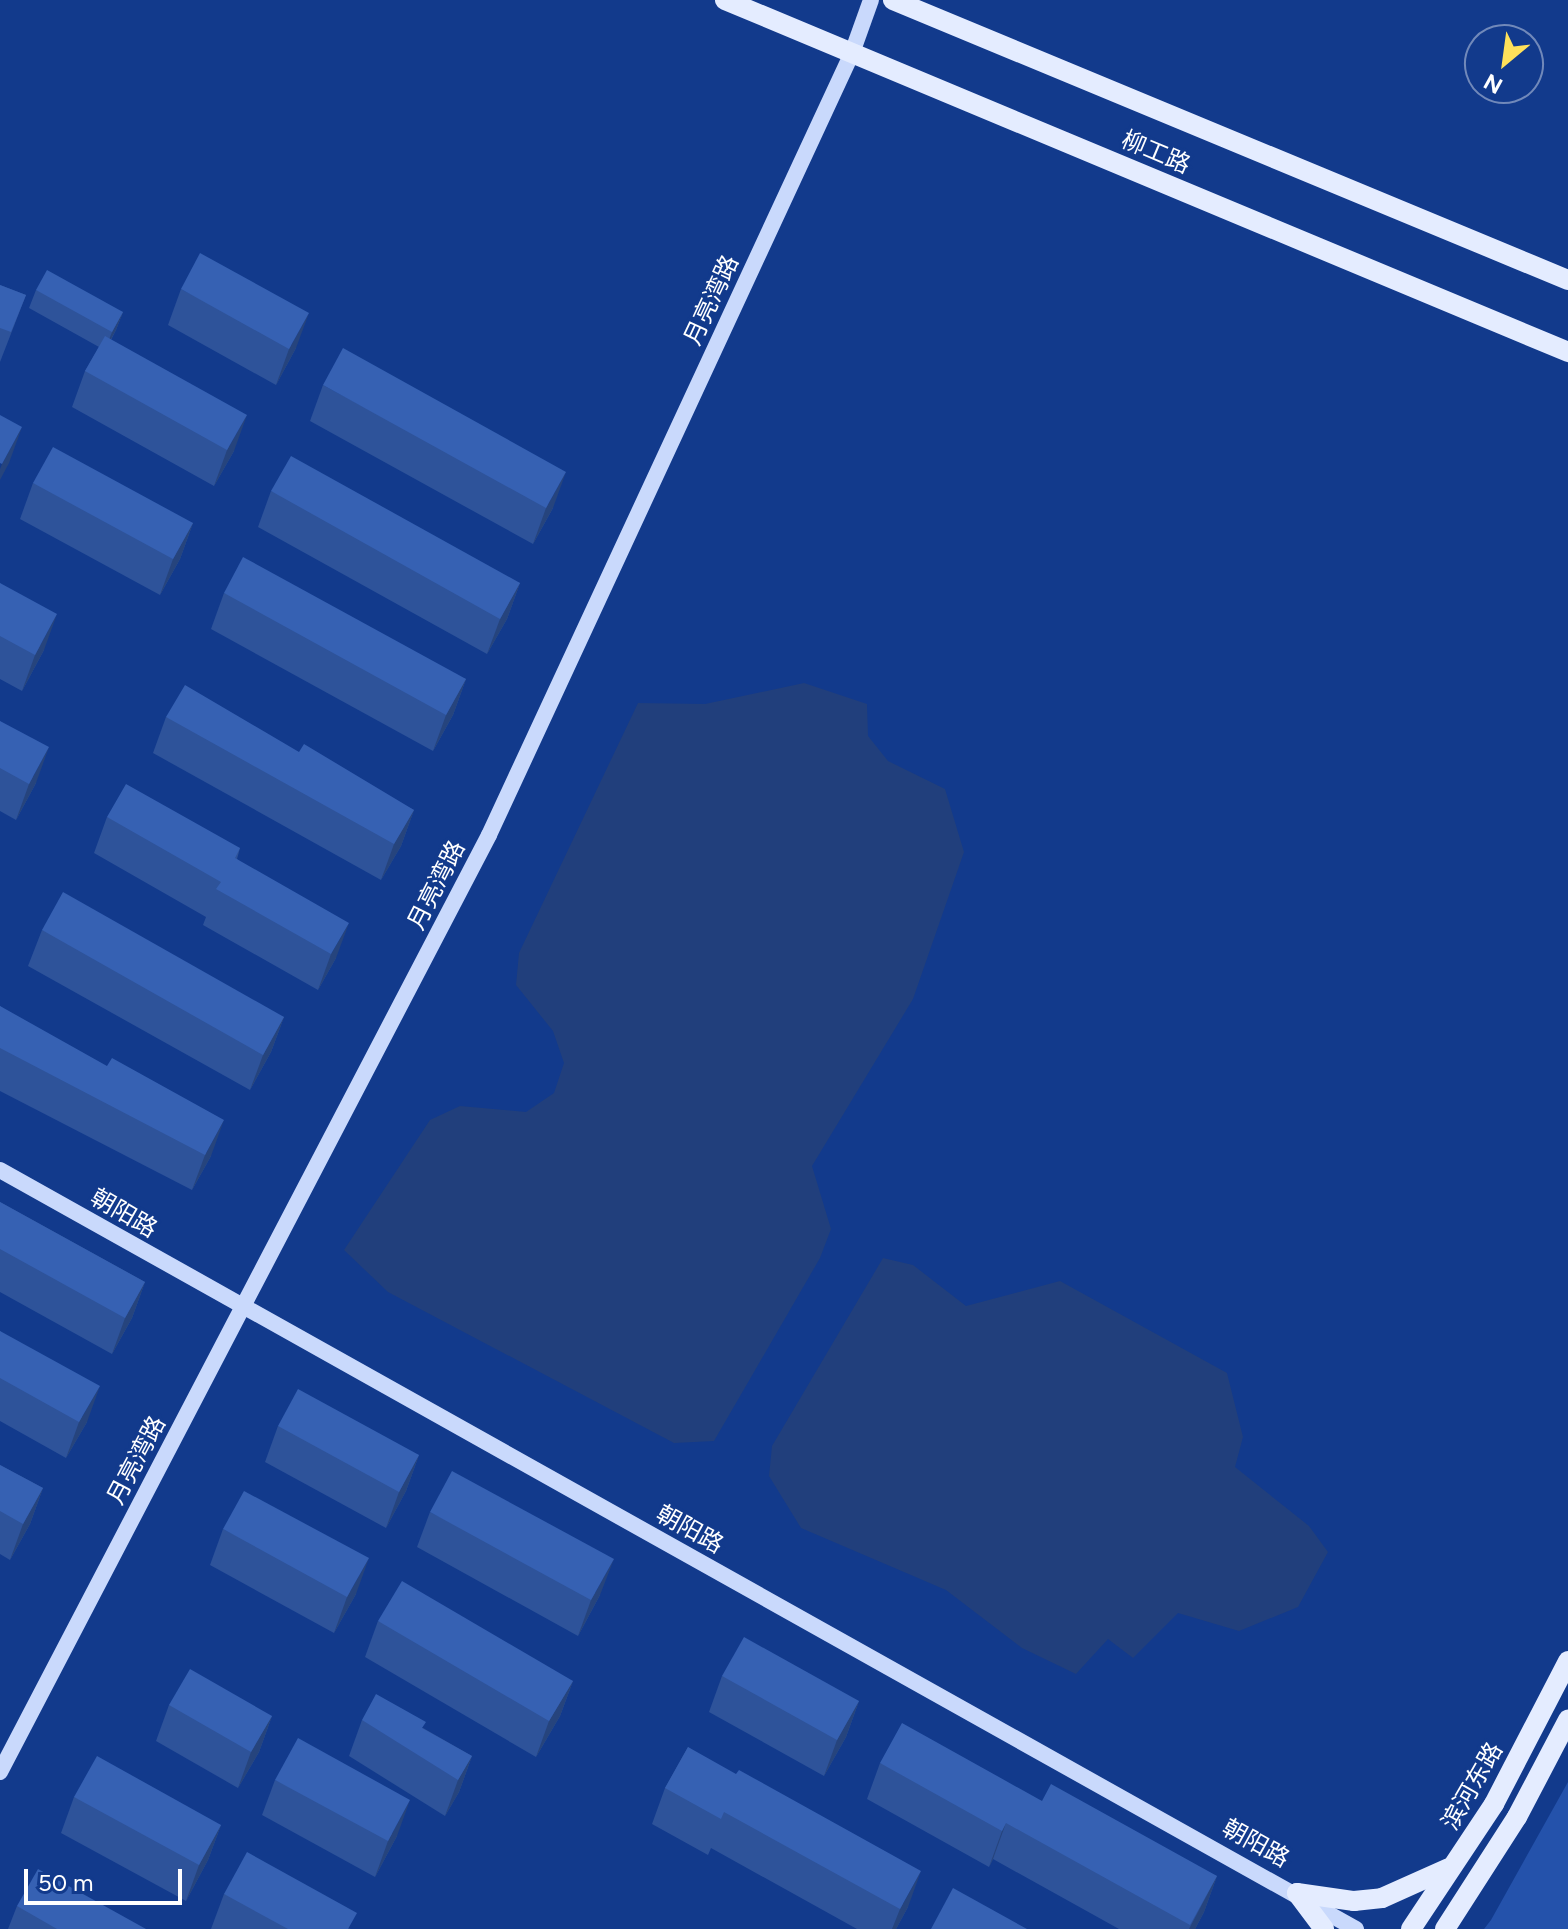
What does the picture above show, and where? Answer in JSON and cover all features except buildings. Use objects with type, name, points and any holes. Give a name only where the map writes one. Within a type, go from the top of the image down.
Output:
[{"type":"main road","name":"柳工路","points":[[725,0],[1568,352]]},
{"type":"main road","name":"柳工路","points":[[893,0],[1568,280]]},
{"type":"main road","name":"滨河东路","points":[[1411,1929],[1459,1861],[1568,1661]]},
{"type":"main road","points":[[1445,1929],[1517,1817],[1568,1720]]},
{"type":"main road","points":[[1297,1893],[1354,1901],[1382,1898],[1423,1884],[1459,1861]]},
{"type":"main road","points":[[1297,1893],[1324,1929]]},
{"type":"street","name":"月亮湾路","points":[[0,1772],[489,835],[852,53],[871,0]]},
{"type":"street","name":"朝阳路","points":[[0,1170],[1297,1893],[1356,1929]]},
{"type":"shaded area","points":[[804,683],[867,704],[868,736],[888,761],[945,789],[964,852],[913,999],[812,1166],[831,1229],[820,1258],[714,1441],[674,1443],[388,1292],[344,1250],[430,1120],[460,1106],[526,1112],[554,1093],[564,1063],[553,1031],[516,985],[519,953],[638,703],[705,704]]},
{"type":"shaded area","points":[[883,1258],[913,1265],[966,1306],[1060,1281],[1227,1373],[1243,1437],[1235,1467],[1309,1526],[1328,1552],[1298,1607],[1239,1631],[1178,1613],[1133,1658],[1108,1639],[1076,1674],[1022,1648],[946,1590],[801,1528],[769,1476],[772,1446]]},
{"type":"shaded area","points":[[1568,1782],[1568,1929],[1484,1929],[1491,1920]]}]
